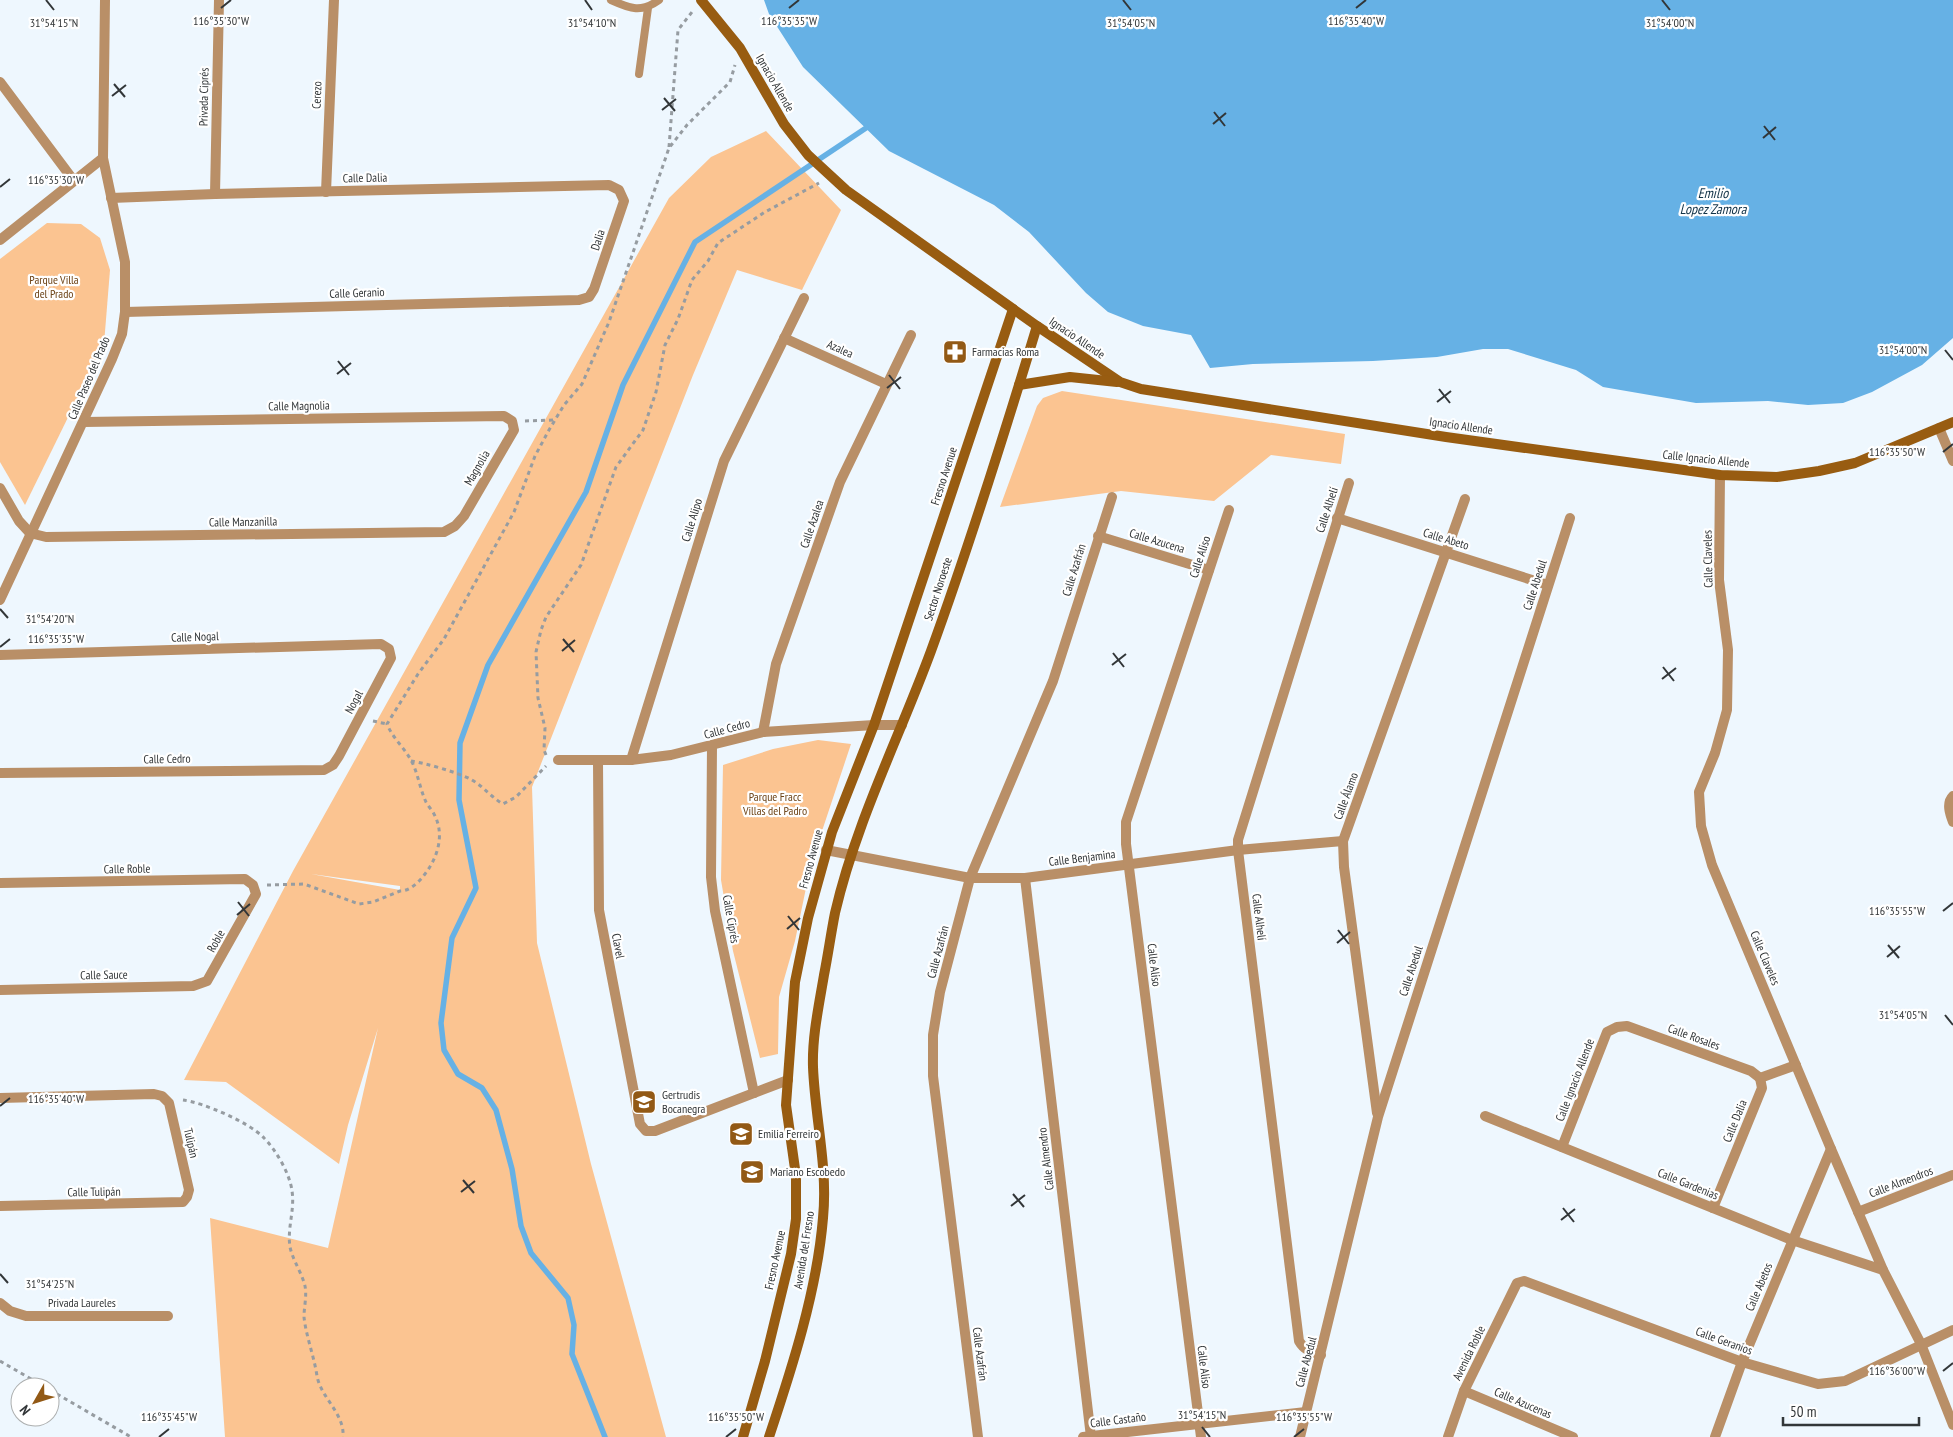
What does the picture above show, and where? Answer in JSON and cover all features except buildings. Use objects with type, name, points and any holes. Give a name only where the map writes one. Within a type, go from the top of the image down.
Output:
[{"type":"street","name":"Calle Paseo del Prado","points":[[0,600],[84,422],[122,334],[125,312],[125,262],[103,158],[105,0]]},
{"type":"street","name":"Privada Ciprés","points":[[215,194],[218,0]]},
{"type":"street","name":"Cerezo","points":[[326,192],[334,0]]},
{"type":"street","name":"Ignacio Allende","points":[[702,1],[740,48],[784,124],[808,155],[846,190],[1037,326],[1120,382],[1150,391],[1568,454]]},
{"type":"street","points":[[0,82],[74,181]]},
{"type":"street","points":[[0,240],[103,158]]},
{"type":"street","name":"Calle Dalia","points":[[111,198],[609,185],[619,190]]},
{"type":"street","name":"Dalia","points":[[589,297],[594,289],[624,201],[619,190]]},
{"type":"street","name":"Calle Geranio","points":[[125,312],[579,300],[589,297]]},
{"type":"street","name":"Calle Alipo","points":[[631,760],[724,460],[804,298]]},
{"type":"street","name":"Fresno Avenue","points":[[743,1437],[765,1361],[791,1254],[796,1219],[796,1176],[786,1105],[795,982],[826,850],[874,725],[1013,309]]},
{"type":"street","name":"Sector Noroeste","points":[[852,855],[876,787],[931,650],[1037,326]]},
{"type":"street","name":"Calle Azalea","points":[[763,732],[776,664],[840,482],[911,335]]},
{"type":"street","name":"Azalea","points":[[784,338],[886,384]]},
{"type":"street","points":[[1019,384],[1070,377],[1120,382]]},
{"type":"street","name":"Calle Magnolia","points":[[84,422],[504,416],[512,421]]},
{"type":"street","name":"Magnolia","points":[[455,526],[514,430],[512,421]]},
{"type":"street","name":"Calle Ignacio Allende","points":[[1568,454],[1720,475],[1777,476],[1819,471],[1855,463],[1953,422]]},
{"type":"street","points":[[1939,428],[1953,462]]},
{"type":"street","name":"Calle Claveles","points":[[1720,475],[1720,580],[1728,650],[1727,710],[1715,753],[1699,792],[1701,826],[1712,865],[1831,1149],[1883,1270],[1921,1344],[1953,1425]]},
{"type":"street","name":"Calle Alhelí","points":[[1321,1355],[1309,1352],[1299,1341],[1238,840],[1349,483]]},
{"type":"street","points":[[0,488],[19,521],[30,533]]},
{"type":"street","name":"Calle Azafrán","points":[[978,1437],[933,1076],[932,1035],[940,992],[970,878],[1053,681],[1112,496]]},
{"type":"street","name":"Calle Álamo","points":[[1378,1117],[1344,867],[1343,841],[1448,553],[1465,498]]},
{"type":"street","name":"Calle Aliso","points":[[1200,1437],[1129,865],[1126,822],[1229,510]]},
{"type":"street","name":"Calle Abeto","points":[[1337,518],[1548,585]]},
{"type":"street","name":"Calle Abedul","points":[[1300,1437],[1378,1117],[1570,518]]},
{"type":"street","name":"Calle Manzanilla","points":[[30,533],[46,537],[444,532],[455,526]]},
{"type":"street","name":"Calle Azucena","points":[[1098,536],[1209,570]]},
{"type":"street","name":"Calle Nogal","points":[[0,655],[381,644],[390,649]]},
{"type":"street","name":"Nogal","points":[[333,765],[391,658],[390,649]]},
{"type":"street","name":"Calle Cedro","points":[[558,760],[631,760],[671,756],[763,732],[902,725]]},
{"type":"street","name":"Calle Ciprés","points":[[712,746],[711,877],[714,903],[754,1093]]},
{"type":"street","name":"Clavel","points":[[598,761],[598,910],[640,1124],[646,1131],[655,1131],[754,1093]]},
{"type":"street","name":"Calle Cedro","points":[[0,773],[324,770],[333,765]]},
{"type":"street","points":[[1953,796],[1950,799],[1949,809],[1953,822]]},
{"type":"street","name":"Calle Benjamina","points":[[826,850],[970,878],[1025,878],[1238,850],[1343,841]]},
{"type":"street","name":"Avenida del Fresno","points":[[769,1437],[792,1363],[813,1277],[823,1217],[823,1167],[813,1066],[814,1038],[835,912],[852,855]]},
{"type":"street","name":"Calle Almendro","points":[[1025,878],[1089,1437]]},
{"type":"street","name":"Calle Roble","points":[[0,883],[245,879],[253,885]]},
{"type":"street","name":"Roble","points":[[207,981],[256,894],[253,885]]},
{"type":"street","name":"Calle Sauce","points":[[0,990],[193,986],[207,981]]},
{"type":"street","name":"Calle Rosales","points":[[1617,1027],[1628,1026],[1751,1071],[1760,1078]]},
{"type":"street","name":"Calle Ignacio Allende","points":[[1562,1146],[1607,1032],[1617,1027]]},
{"type":"street","points":[[1760,1078],[1796,1065]]},
{"type":"street","name":"Calle Dalia","points":[[1713,1208],[1762,1088],[1760,1078]]},
{"type":"street","points":[[754,1093],[788,1080]]},
{"type":"street","points":[[0,1098],[154,1094],[165,1100]]},
{"type":"street","name":"Tulipán","points":[[165,1100],[189,1190],[187,1198]]},
{"type":"street","name":"Calle Gardenias","points":[[1485,1116],[1792,1240],[1883,1270]]},
{"type":"street","name":"Calle Abetos","points":[[1715,1437],[1742,1362],[1831,1149]]},
{"type":"street","name":"Calle Almendros","points":[[1858,1212],[1953,1175]]},
{"type":"street","name":"Calle Tulipán","points":[[0,1206],[183,1202],[187,1198]]},
{"type":"street","name":"Calle Geranios","points":[[1517,1282],[1524,1281],[1742,1362],[1818,1384],[1833,1384],[1845,1381],[1953,1330]]},
{"type":"street","name":"Avenida Roble","points":[[1448,1437],[1464,1391],[1517,1282]]},
{"type":"street","name":"Privada Laureles","points":[[0,1303],[10,1312],[26,1316],[168,1316]]},
{"type":"street","name":"Calle Azucenas","points":[[1464,1391],[1573,1437]]},
{"type":"street","name":"Calle Castaño","points":[[1089,1437],[1306,1412]]},
{"type":"lane","points":[[611,0],[629,8],[648,8],[660,0]]},
{"type":"lane","points":[[639,74],[648,8]]},
{"type":"path","points":[[253,885],[304,884],[358,904],[373,902],[400,891],[405,891],[419,882],[428,870],[440,843],[440,828],[434,814],[426,803],[411,761],[392,737],[387,724],[418,674],[444,639],[514,512],[535,456],[555,420],[582,384],[609,322],[669,148],[678,30],[702,1]]},
{"type":"path","points":[[669,148],[686,125],[730,82],[740,48]]},
{"type":"path","points":[[558,760],[547,757],[544,750],[546,728],[538,698],[536,652],[541,630],[546,617],[580,565],[616,467],[643,430],[656,392],[665,345],[678,319],[692,280],[708,261],[718,243],[766,212],[832,177]]},
{"type":"path","points":[[512,421],[555,420]]},
{"type":"path","points":[[411,761],[430,764],[443,771],[470,778],[491,797],[503,804],[516,797],[545,767],[558,760]]},
{"type":"path","points":[[165,1100],[173,1098],[188,1100],[252,1128],[272,1148],[288,1176],[292,1190],[293,1205],[288,1234],[290,1249],[305,1287],[304,1317],[317,1378],[322,1393],[338,1416],[344,1429],[343,1437]]},
{"type":"path","points":[[0,1361],[27,1377]]},
{"type":"path","points":[[60,1396],[131,1437]]},
{"type":"green space","points":[[766,131],[841,210],[802,290],[737,270],[693,375],[532,787],[537,943],[591,1164],[666,1437],[225,1437],[210,1218],[328,1248],[378,1028],[348,1125],[339,1164],[226,1082],[184,1080],[293,871],[669,198],[711,157]],"holes":[[[311,874],[400,886],[400,890]]]},
{"type":"green space","name":"Parque Villa del Prado","points":[[47,223],[81,224],[100,238],[110,270],[104,344],[25,505],[0,462],[0,259]]},
{"type":"green space","points":[[1062,391],[1345,434],[1341,464],[1271,455],[1214,501],[1121,491],[1000,507],[1037,406],[1043,398]]},
{"type":"green space","name":"Parque Fracc Villas del Padro","points":[[818,740],[851,744],[811,864],[795,941],[779,997],[778,1054],[760,1058],[733,951],[721,880],[723,765],[773,749]]},
{"type":"water","name":"Emilio Lopez Zamora","points":[[764,0],[1953,0],[1953,338],[1922,365],[1872,392],[1843,403],[1808,405],[1768,401],[1696,403],[1603,387],[1576,370],[1508,349],[1483,349],[1437,357],[1373,361],[1253,364],[1210,368],[1191,335],[1143,326],[1108,312],[1086,293],[1029,232],[994,205],[889,151],[803,67],[769,14]]},
{"type":"waterway","points":[[605,1437],[572,1354],[574,1325],[568,1298],[531,1253],[521,1226],[512,1169],[496,1110],[482,1088],[458,1074],[444,1050],[441,1023],[452,938],[476,888],[459,800],[460,743],[488,665],[586,492],[623,385],[695,242],[866,128]]},
{"type":"place","name":"Farmacias Roma","points":[[955,352]]},
{"type":"place","name":"Gertrudis Bocanegra","points":[[644,1102]]},
{"type":"place","name":"Emilia Ferreiro","points":[[741,1134]]},
{"type":"place","name":"Mariano Escobedo","points":[[752,1172]]}]
